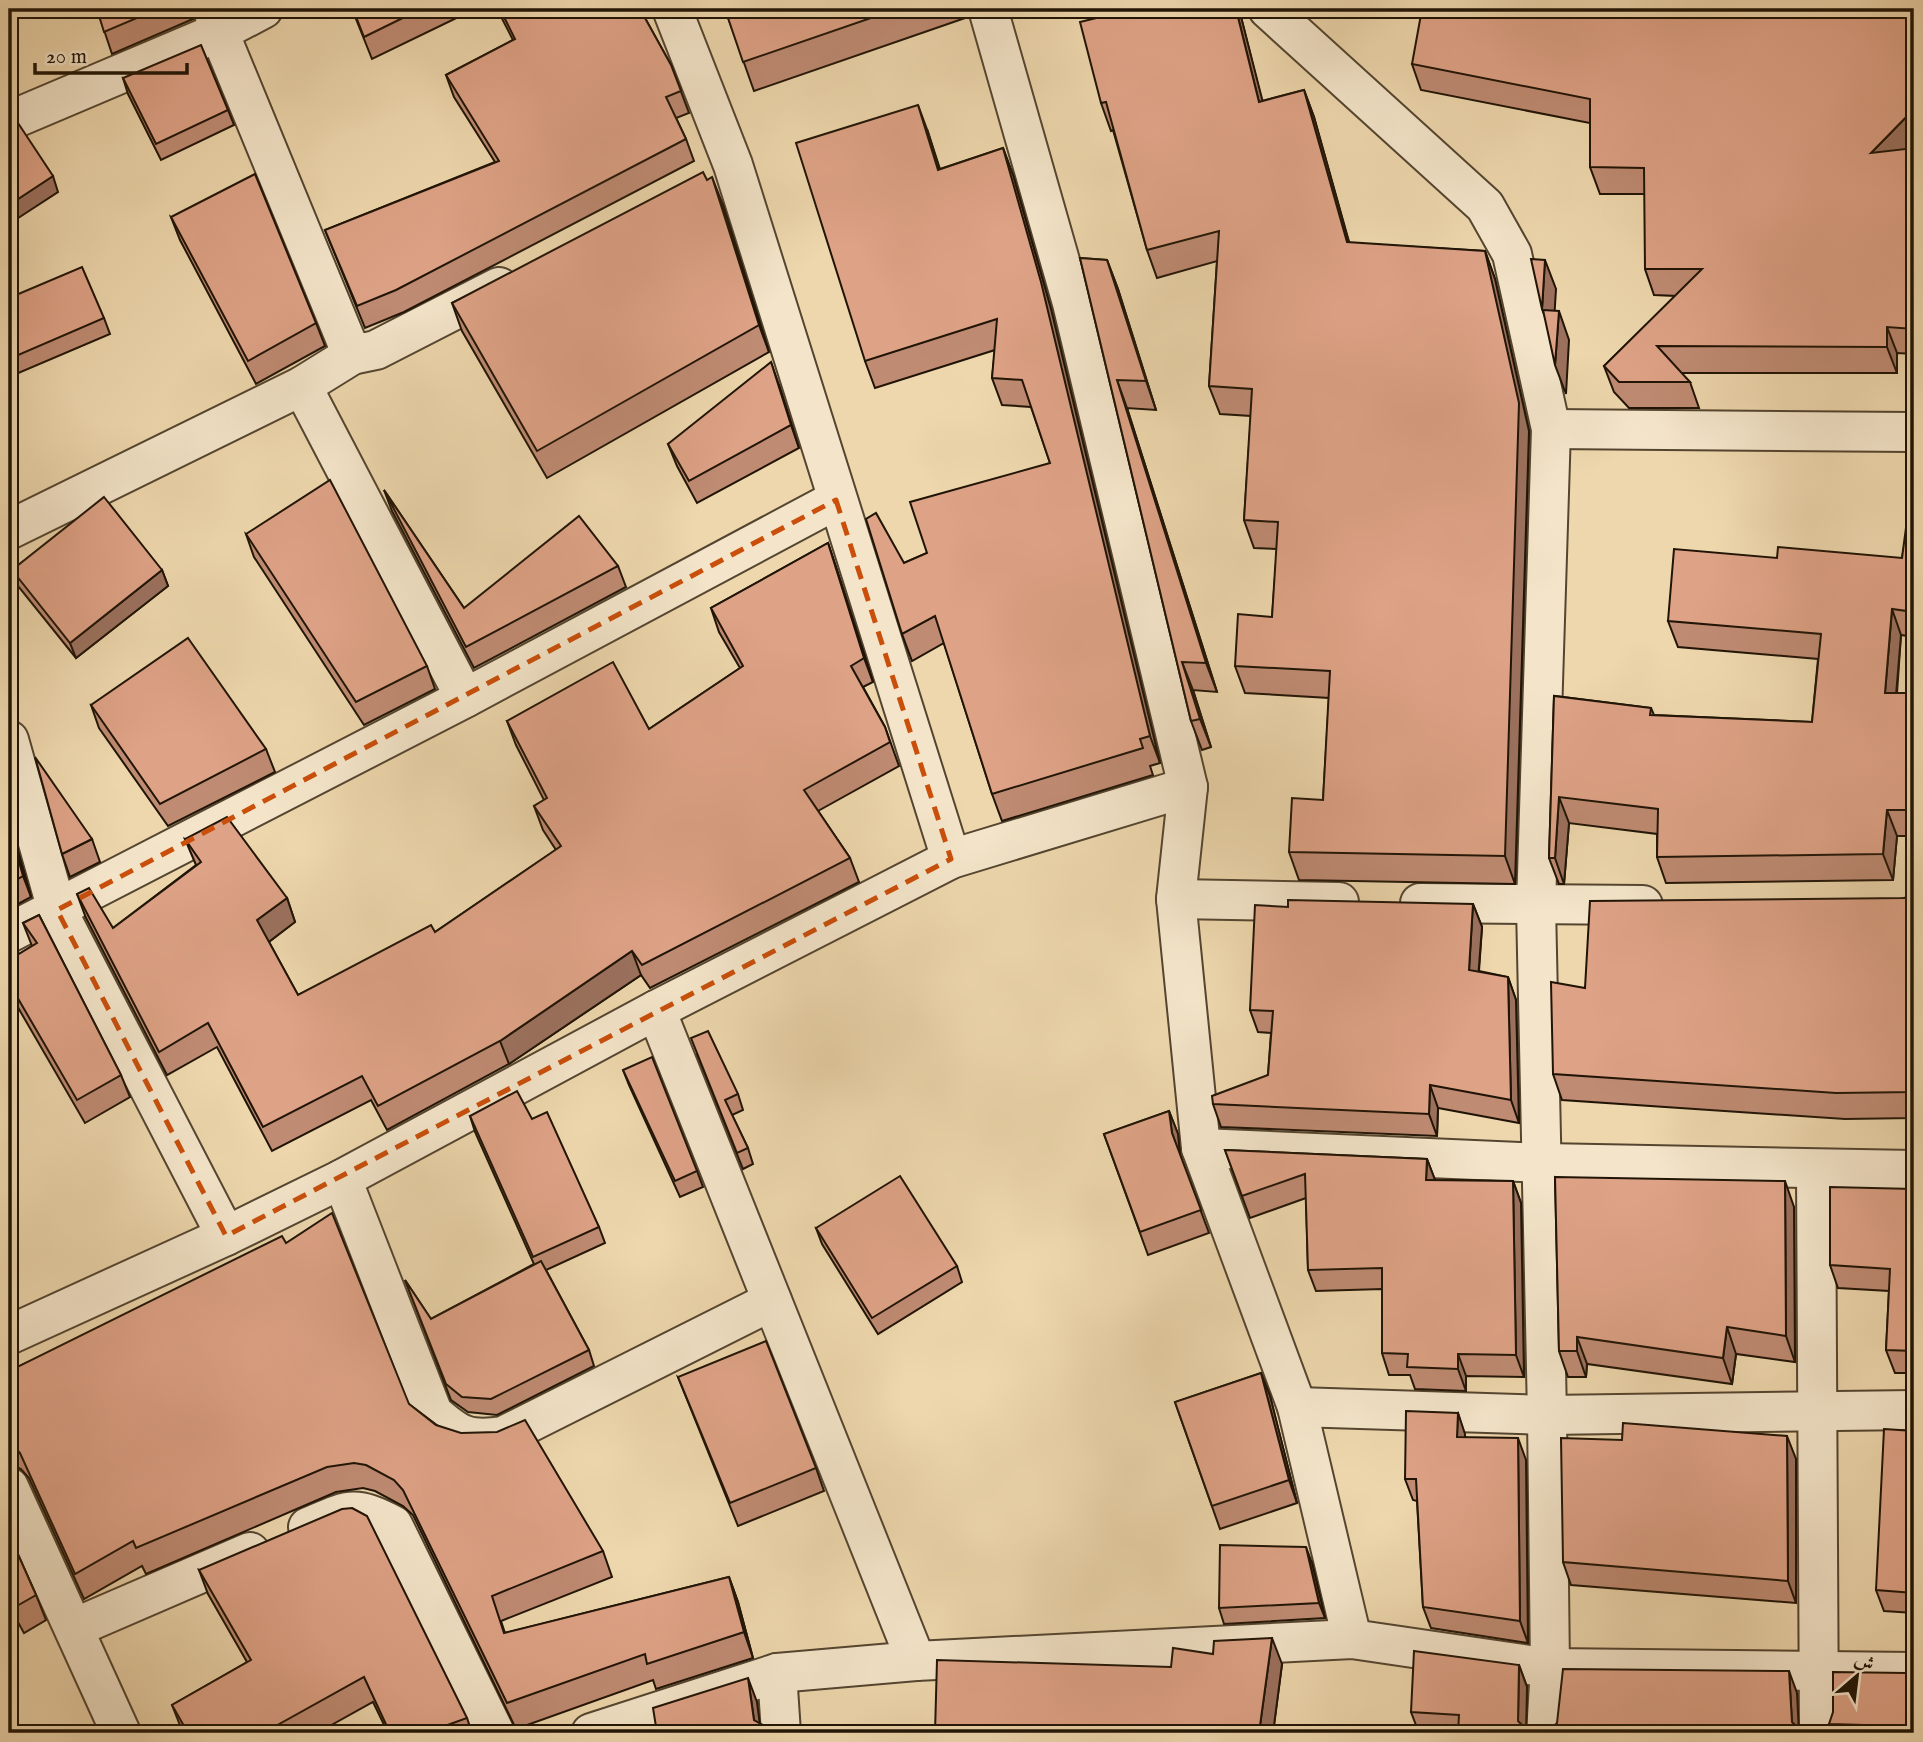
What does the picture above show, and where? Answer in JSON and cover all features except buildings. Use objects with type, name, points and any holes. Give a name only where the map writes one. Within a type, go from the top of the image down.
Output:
[{"type":"street","points":[[9,121],[216,20],[263,9]]},
{"type":"street","points":[[672,9],[733,165],[836,500],[951,859]]},
{"type":"street","points":[[988,9],[1072,303],[1188,787],[1176,899],[1201,1148],[1297,1407],[1352,1639]]},
{"type":"street","points":[[1268,9],[1485,206],[1512,254],[1551,429],[1536,906],[1548,1415],[1550,1668],[1546,1733]]},
{"type":"street","points":[[216,20],[352,355]]},
{"type":"street","points":[[696,184],[733,165]]},
{"type":"street","points":[[9,530],[302,386],[352,355],[376,350],[525,273]]},
{"type":"street","points":[[302,386],[466,698]]},
{"type":"street","points":[[1551,429],[1914,432]]},
{"type":"street","points":[[9,933],[466,698],[836,500]]},
{"type":"street","points":[[9,740],[57,910],[226,1236]]},
{"type":"street","points":[[9,1335],[226,1236],[342,1179],[656,1010],[951,859],[1188,787]]},
{"type":"street","points":[[1176,899],[1536,906],[1676,904]]},
{"type":"street","points":[[656,1010],[916,1661]]},
{"type":"street","points":[[1201,1148],[1544,1163],[1914,1170]]},
{"type":"street","points":[[1816,1170],[1819,1733]]},
{"type":"street","points":[[342,1179],[433,1413],[454,1432],[476,1440],[503,1436],[772,1301]]},
{"type":"street","points":[[1297,1407],[1548,1415],[1818,1409],[1914,1410]]},
{"type":"street","points":[[9,1487],[121,1733]]},
{"type":"street","points":[[74,1628],[345,1512],[365,1510],[393,1525],[495,1733]]},
{"type":"street","points":[[591,1733],[777,1672],[916,1661],[1352,1639],[1550,1668],[1914,1672]]},
{"type":"street","points":[[777,1672],[781,1733]]},
{"type":"highlighted area","points":[[836,500],[951,859],[226,1236],[57,910]]}]
